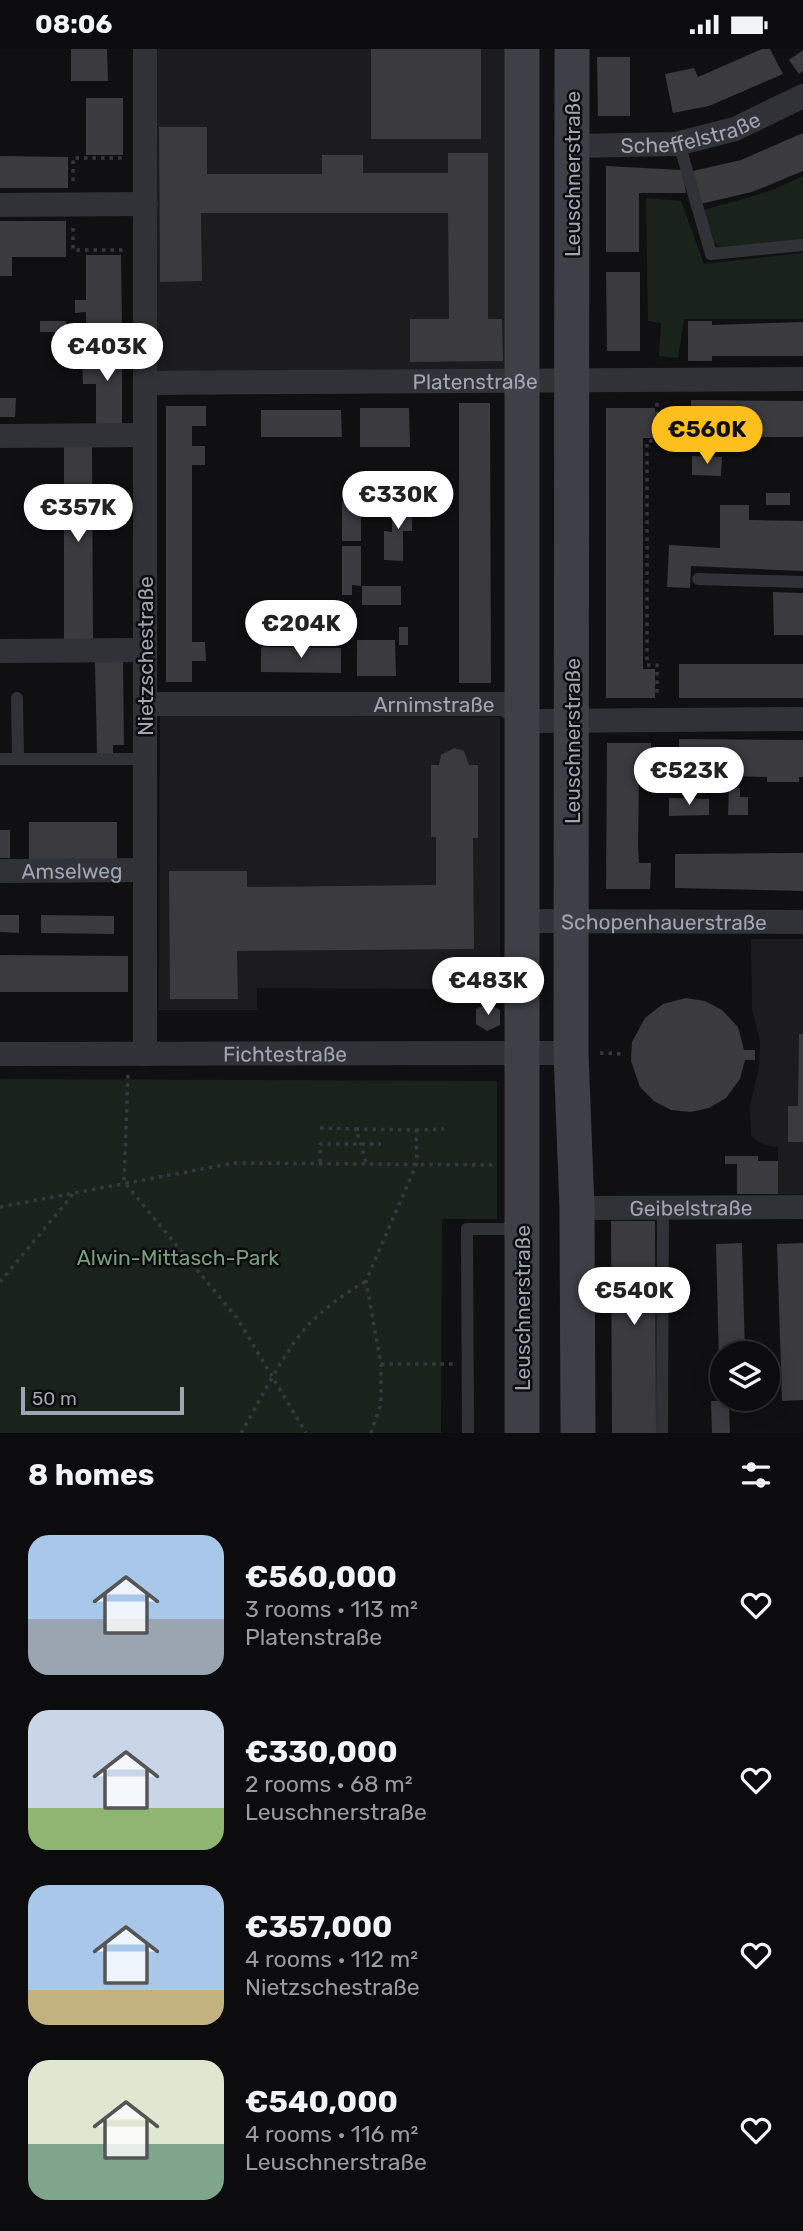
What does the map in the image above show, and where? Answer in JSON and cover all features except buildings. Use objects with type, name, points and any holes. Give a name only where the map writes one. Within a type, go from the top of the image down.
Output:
[{"type":"street","name":"Nietzschestraße","points":[[137,1053],[145,759],[145,49]]},
{"type":"street","name":"Leuschnerstraße","points":[[522,49],[522,1433]]},
{"type":"street","name":"Leuschnerstraße","points":[[572,49],[573,921],[585,1053],[578,1208],[578,1433]]},
{"type":"street","name":"Scheffelstraße","points":[[573,146],[679,143],[735,129],[803,96]]},
{"type":"street","points":[[0,205],[146,204]]},
{"type":"street","name":"Platenstraße","points":[[146,383],[803,379]]},
{"type":"street","points":[[0,436],[145,435]]},
{"type":"street","points":[[0,651],[144,650]]},
{"type":"street","name":"Arnimstraße","points":[[145,704],[503,703],[537,721],[803,719]]},
{"type":"street","name":"Amselweg","points":[[0,871],[144,870]]},
{"type":"street","name":"Schopenhauerstraße","points":[[524,921],[803,922]]},
{"type":"street","name":"Fichtestraße","points":[[0,1054],[585,1053]]},
{"type":"street","name":"Geibelstraße","points":[[578,1208],[803,1207]]},
{"type":"lane","points":[[679,143],[711,254],[803,245]]},
{"type":"lane","points":[[698,579],[803,582]]},
{"type":"lane","points":[[17,698],[18,759]]},
{"type":"lane","points":[[0,759],[145,759]]},
{"type":"lane","points":[[662,1433],[663,1207]]},
{"type":"lane","points":[[468,1433],[467,1229],[522,1229]]},
{"type":"path","points":[[657,378],[657,441],[647,441],[647,665],[657,665],[657,720]]},
{"type":"path","points":[[137,1053],[124,1182],[216,1291],[273,1377],[306,1433]]},
{"type":"path","points":[[585,1053],[623,1053]]},
{"type":"path","points":[[320,1128],[444,1129]]},
{"type":"path","points":[[356,1129],[366,1162]]},
{"type":"path","points":[[241,1433],[273,1377],[309,1324],[335,1300],[366,1280],[417,1163],[416,1130]]},
{"type":"path","points":[[320,1162],[320,1144],[381,1144]]},
{"type":"path","points":[[0,1207],[234,1163],[366,1162],[523,1166]]},
{"type":"path","points":[[0,1282],[74,1193]]},
{"type":"path","points":[[366,1280],[381,1364],[380,1403],[371,1433]]},
{"type":"path","points":[[381,1364],[467,1364]]},
{"type":"shaded area","points":[[152,49],[518,49],[520,371],[154,377]]},
{"type":"shaded area","points":[[160,715],[500,717],[500,989],[257,988],[257,1010],[159,1010]]},
{"type":"shaded area","points":[[751,939],[803,939],[803,1194],[778,1194],[778,1147],[764,1145],[751,1136],[750,1106],[759,1069],[760,1041],[752,1009]]},
{"type":"green space","points":[[803,176],[803,240],[720,247],[713,242],[704,210],[770,191]]},
{"type":"green space","points":[[646,198],[681,201],[704,264],[803,253],[803,319],[684,319],[678,358],[659,356],[661,323],[648,321]]},
{"type":"green space","name":"Alwin-Mittasch-Park","points":[[0,1079],[497,1081],[497,1219],[442,1219],[441,1433],[0,1433]]}]
